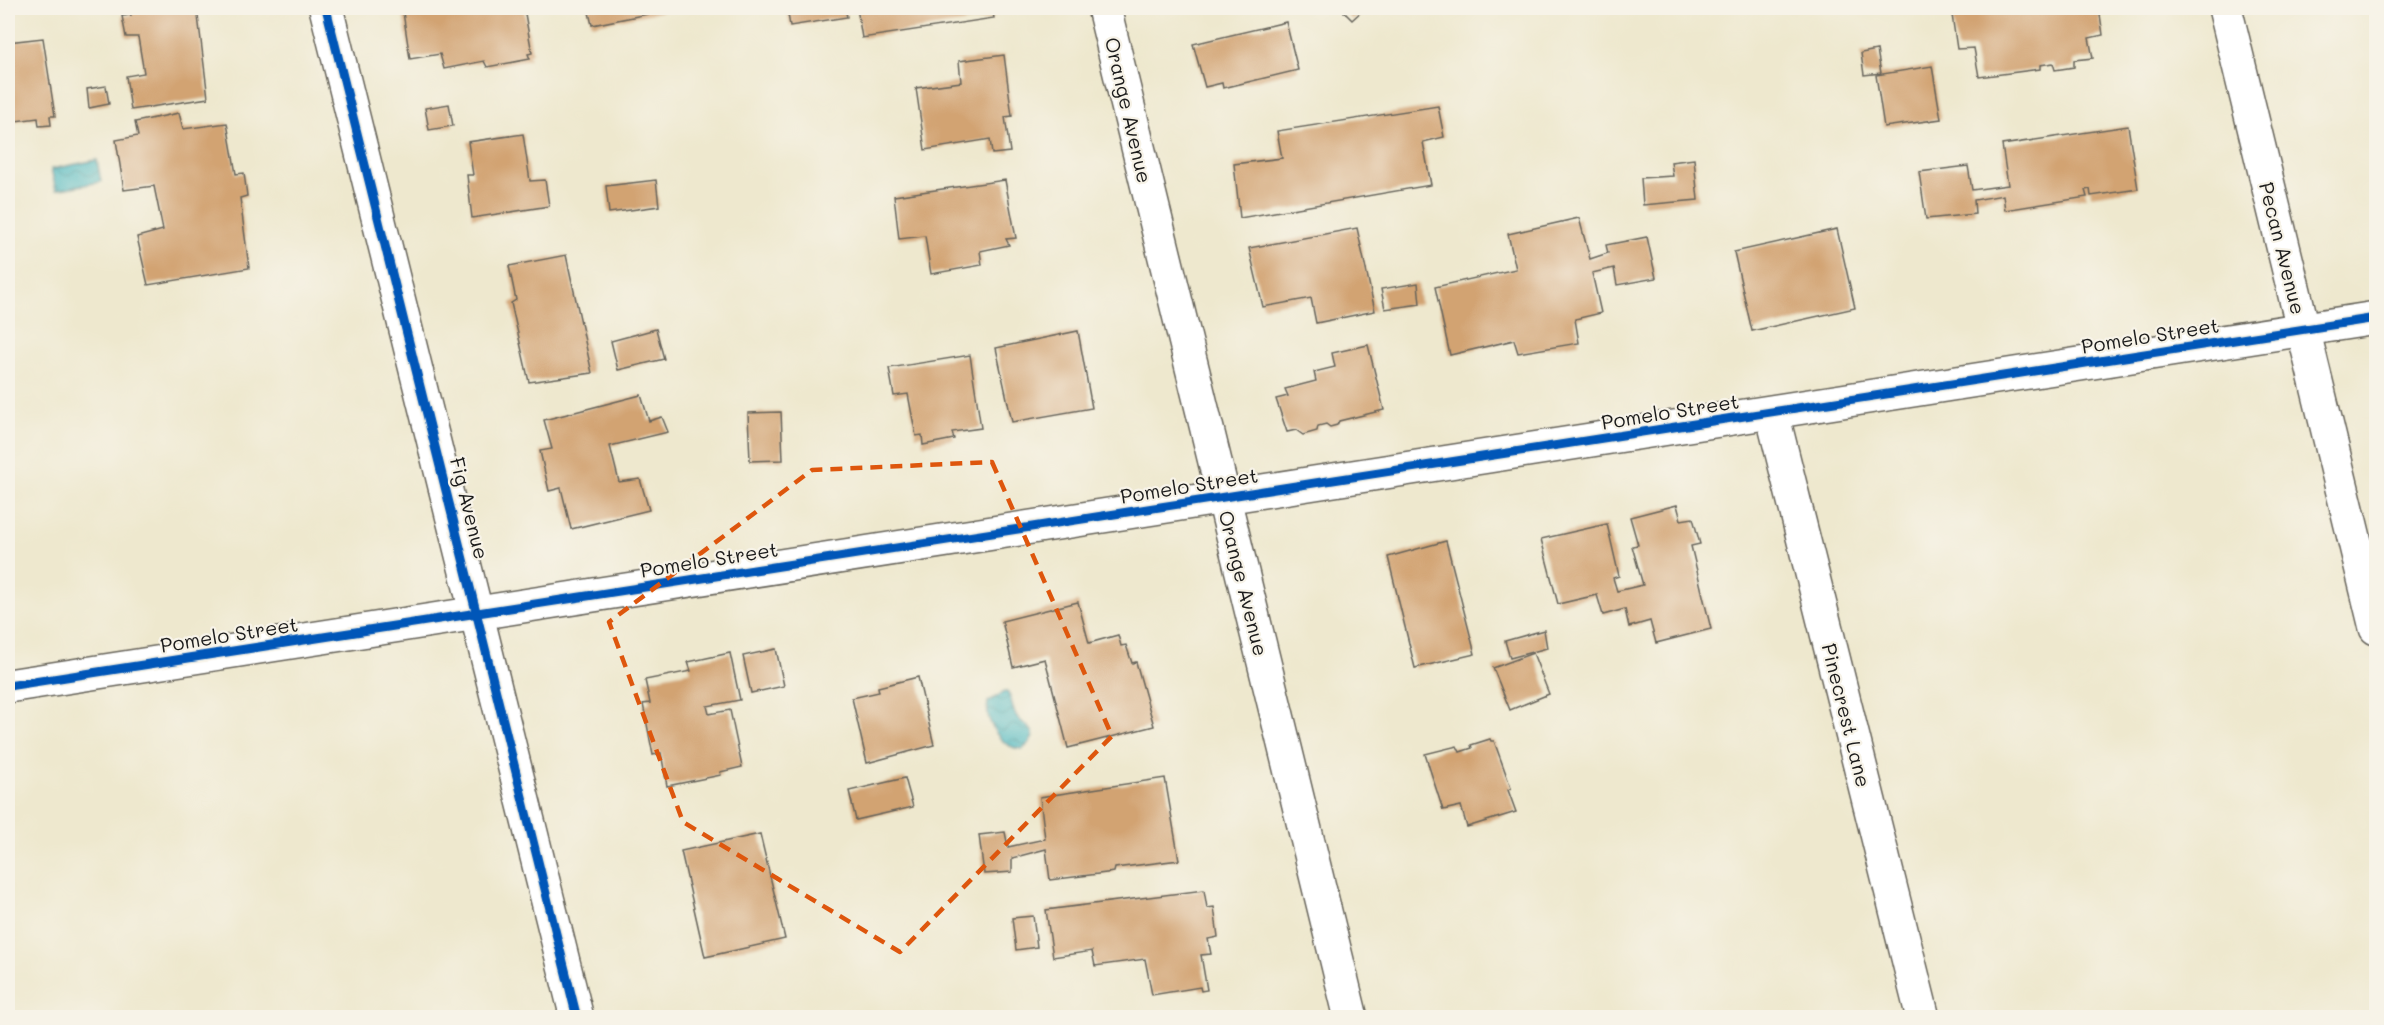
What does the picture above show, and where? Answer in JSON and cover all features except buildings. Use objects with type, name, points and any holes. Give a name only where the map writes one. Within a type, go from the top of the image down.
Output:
[{"type":"street","name":"Fig Avenue","points":[[326,8],[577,1017]]},
{"type":"street","name":"Orange Avenue","points":[[1104,8],[1351,1017]]},
{"type":"street","name":"Pecan Avenue","points":[[2225,8],[2376,628]]},
{"type":"street","name":"Pomelo Street","points":[[8,686],[2376,318]]},
{"type":"street","name":"Pinecrest Lane","points":[[1772,413],[1923,1017]]},
{"type":"highlighted area","points":[[992,462],[1112,736],[900,952],[683,822],[609,622],[812,470]]},
{"type":"water","points":[[97,160],[101,182],[56,190],[51,169]]},
{"type":"water","points":[[1004,692],[1009,695],[1016,715],[1033,733],[1030,742],[1023,749],[1015,748],[1001,739],[989,717],[988,702]]},
{"type":"cycle path","points":[[326,8],[577,1018]]},
{"type":"cycle path","points":[[8,686],[2376,318]]}]
